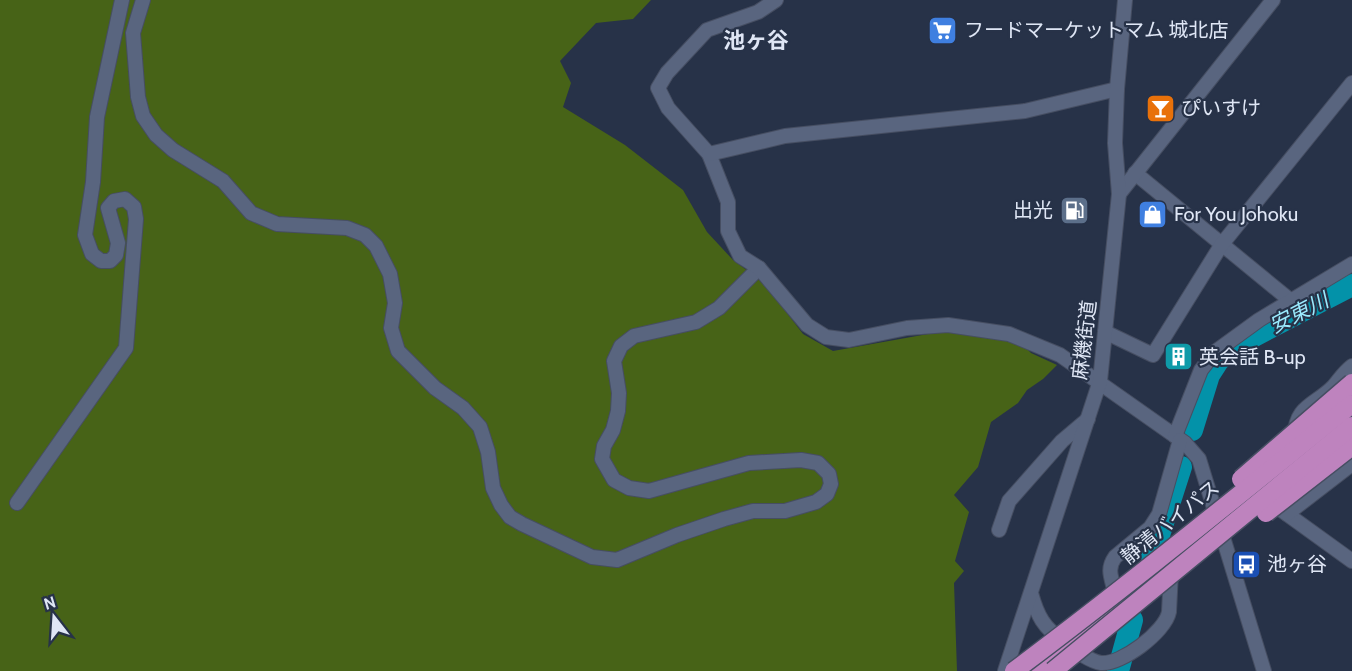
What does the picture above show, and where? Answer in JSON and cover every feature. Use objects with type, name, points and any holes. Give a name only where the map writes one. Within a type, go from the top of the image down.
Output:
[{"type":"highway","points":[[1154,564],[1206,509],[1352,383]]},
{"type":"highway","points":[[1051,671],[1215,512],[1352,403]]},
{"type":"highway","name":"静清バイパス","points":[[1014,671],[1154,564],[1352,403]]},
{"type":"highway","points":[[1033,671],[1075,649],[1171,578],[1352,428]]},
{"type":"highway","name":"静清バイパス","points":[[1051,671],[1352,428]]},
{"type":"highway","points":[[1148,594],[1210,556],[1352,446]]},
{"type":"street","points":[[17,502],[126,348],[136,219],[134,207],[125,200],[114,201],[108,208],[118,243],[116,255],[110,261],[101,261],[92,254],[85,234],[93,182],[97,117],[122,0]]},
{"type":"street","points":[[143,0],[133,33],[138,97],[143,116],[156,135],[173,150],[223,181],[251,213],[277,224],[347,228],[365,235],[376,246],[390,274],[394,303],[391,328],[398,351],[435,388],[463,408],[480,427],[488,452],[494,488],[501,505],[510,517],[522,524],[592,557],[617,560],[676,535],[724,519],[753,511],[785,511],[816,502],[827,494],[831,484],[829,474],[818,463],[801,460],[749,464],[649,491],[629,488],[614,480],[602,459],[604,446],[614,430],[618,411],[619,393],[615,361],[621,346],[634,336],[696,322],[719,308],[759,268]]},
{"type":"street","points":[[776,0],[758,12],[707,30],[667,73],[658,88],[668,108],[709,154],[728,202],[728,231],[740,256],[759,268],[807,325],[826,337],[849,340],[907,328],[948,325],[1009,334],[1060,355],[1178,438],[1198,459],[1264,671]]},
{"type":"street","name":"麻機街道","points":[[1005,671],[1100,381],[1119,194],[1115,143],[1117,88],[1125,0]]},
{"type":"street","points":[[1119,194],[1273,0]]},
{"type":"street","points":[[1105,332],[1153,356],[1222,244],[1352,83]]},
{"type":"street","points":[[709,154],[785,136],[1025,111],[1117,88]]},
{"type":"street","points":[[1135,173],[1291,301]]},
{"type":"street","points":[[1113,585],[1111,562],[1154,523],[1159,514],[1178,438],[1201,370],[1215,352],[1259,320],[1349,264]]},
{"type":"street","points":[[1295,447],[1295,425],[1300,412],[1334,386],[1341,375],[1352,366]]},
{"type":"street","points":[[999,530],[1009,501],[1062,441],[1089,418]]},
{"type":"street","points":[[1287,514],[1352,464]]},
{"type":"street","points":[[1237,494],[1280,509],[1352,561]]},
{"type":"street","points":[[1031,593],[1041,622],[1054,635],[1105,667],[1135,650],[1162,628],[1168,619],[1172,552]]},
{"type":"green space","points":[[0,0],[651,0],[633,19],[596,23],[560,61],[571,83],[563,107],[625,145],[683,190],[707,232],[733,260],[764,283],[803,334],[833,351],[928,334],[974,329],[1023,345],[1031,353],[1057,365],[1027,390],[1018,403],[991,422],[978,467],[954,495],[969,512],[955,561],[964,571],[954,583],[957,671],[0,671]]},
{"type":"waterway","name":"安東川","points":[[1192,430],[1209,375],[1218,361],[1232,348],[1352,285]]},
{"type":"waterway","name":"安東川","points":[[1152,557],[1181,467]]},
{"type":"waterway","name":"安東川","points":[[1118,671],[1132,620]]},
{"type":"place","name":"フードマーケットマム 城北店","points":[[943,30]]},
{"type":"place","name":"ぴいすけ","points":[[1160,108]]},
{"type":"place","name":"出光","points":[[1074,210]]},
{"type":"place","name":"For You Johoku","points":[[1153,214]]},
{"type":"place","name":"英会話 B-up","points":[[1178,357]]},
{"type":"place","name":"池ヶ谷","points":[[1246,564]]},
{"type":"district","name":"池ヶ谷","points":[[756,40]]}]
